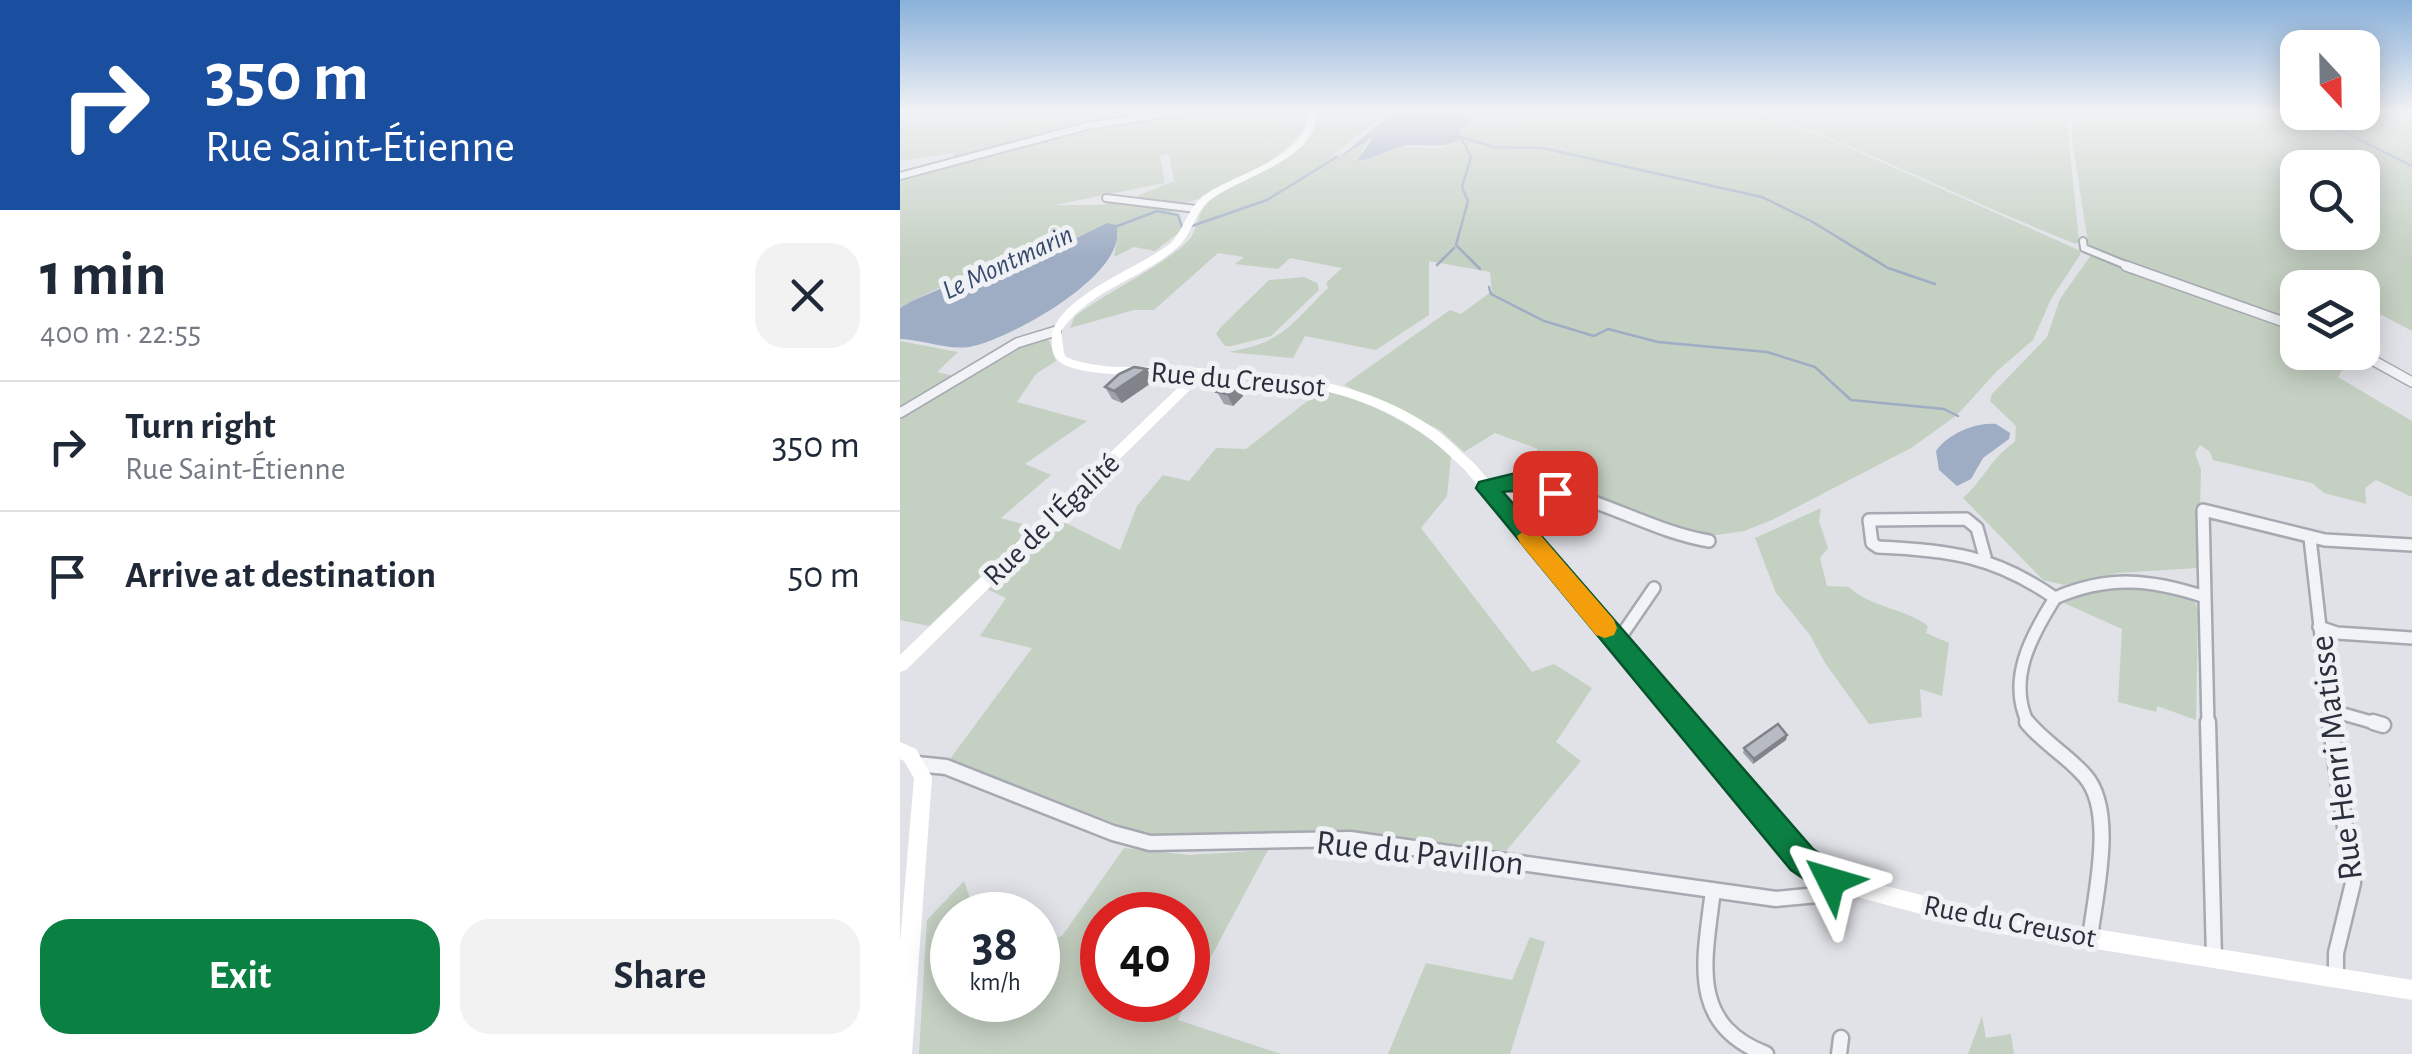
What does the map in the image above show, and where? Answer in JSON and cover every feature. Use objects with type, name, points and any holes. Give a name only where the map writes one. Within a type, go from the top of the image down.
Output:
[{"type":"street","points":[[900,176],[956,161]]},
{"type":"street","points":[[900,413],[1017,342],[1056,332],[1074,308],[1156,259],[1189,228],[1196,209],[1210,196],[1275,161]]},
{"type":"street","points":[[1106,198],[1196,209]]},
{"type":"street","points":[[2082,241],[2086,250],[2127,267],[2280,321]]},
{"type":"street","name":"Rue du Creusot","points":[[1056,332],[1058,354],[1078,365],[1288,377],[1338,386],[1433,434],[1486,488],[1802,860],[1831,881],[1984,920],[2412,990]]},
{"type":"street","points":[[2380,364],[2412,382]]},
{"type":"street","name":"Rue de l'Égalité","points":[[900,665],[1202,372]]},
{"type":"street","points":[[1486,488],[1500,482],[1524,483],[1680,536],[1710,541]]},
{"type":"street","points":[[2214,958],[2203,510],[2310,538],[2412,544]]},
{"type":"street","points":[[1984,558],[1977,528],[1966,519],[1868,520],[1872,544],[1878,548],[1959,550],[2036,583],[2055,598]]},
{"type":"street","name":"Rue Henri Matisse","points":[[2310,538],[2353,883],[2336,953],[2336,977]]},
{"type":"street","points":[[2090,938],[2099,844],[2098,804],[2094,788],[2073,764],[2027,724],[2018,692],[2022,663],[2039,622],[2055,598],[2092,583],[2133,577],[2205,597]]},
{"type":"street","points":[[1617,642],[1654,588]]},
{"type":"street","points":[[2319,627],[2337,633],[2412,638]]},
{"type":"street","points":[[2329,710],[2384,725]]},
{"type":"street","name":"Rue du Pavillon","points":[[900,750],[917,764],[946,768],[1113,834],[1150,843],[1350,839],[1790,900],[1818,895],[1831,881]]},
{"type":"street","points":[[902,1054],[923,777],[917,764]]},
{"type":"street","points":[[1713,890],[1705,995],[1711,1013],[1736,1042],[1766,1054]]},
{"type":"green space","points":[[962,161],[1161,161],[1165,183],[1054,205],[1102,205],[1120,200],[1173,212],[1180,217],[1182,230],[1155,251],[1134,247],[1114,257],[1118,233],[1107,223],[1056,246],[950,283],[900,308],[900,178]]},
{"type":"green space","points":[[1170,161],[1270,161],[1235,183],[1184,203],[1154,202],[1137,196],[1174,181]]},
{"type":"green space","points":[[1282,161],[1880,161],[2081,251],[2051,299],[2033,340],[1997,371],[1957,415],[1911,448],[1772,520],[1744,531],[1710,536],[1687,534],[1513,475],[1538,449],[1495,433],[1464,452],[1440,430],[1344,385],[1450,310],[1461,314],[1492,291],[1490,272],[1429,261],[1429,315],[1376,350],[1305,336],[1293,358],[1228,352],[1274,338],[1328,288],[1326,283],[1342,268],[1290,258],[1278,269],[1235,264],[1244,257],[1218,253],[1154,310],[1134,310],[1070,328],[1075,316],[1186,243],[1207,203]]},
{"type":"green space","points":[[1884,161],[2071,161],[2079,241],[2076,244]]},
{"type":"green space","points":[[2075,161],[2280,161],[2280,250],[2380,250],[2380,161],[2412,161],[2412,331],[2380,314],[2380,270],[2280,270],[2280,315],[2096,251],[2088,243]]},
{"type":"green space","points":[[2091,255],[2280,324],[2280,370],[2342,370],[2338,377],[2412,421],[2412,497],[2376,480],[2365,488],[2366,504],[2324,493],[2312,483],[2213,460],[2200,445],[2195,453],[2201,470],[2200,506],[2195,506],[2197,568],[2117,573],[2064,585],[2043,580],[1963,498],[2015,442],[2016,426],[1990,401],[1992,394],[2047,337],[2060,299]]},
{"type":"green space","points":[[1304,277],[1317,283],[1319,290],[1271,336],[1225,346],[1216,334],[1220,328],[1269,280]]},
{"type":"green space","points":[[1033,339],[1049,340],[1056,361],[1036,374],[1017,402],[1087,421],[1025,464],[1051,475],[1001,518],[1033,527],[929,626],[900,620],[900,417]]},
{"type":"green space","points":[[900,341],[958,352],[937,372],[954,376],[900,408]]},
{"type":"green space","points":[[1324,388],[1391,416],[1451,456],[1447,496],[1421,528],[1532,672],[1554,664],[1592,688],[1556,742],[1581,761],[1506,851],[1345,831],[1166,837],[1137,832],[950,759],[1032,648],[980,636],[1006,598],[987,589],[1058,519],[1120,550],[1137,506],[1163,475],[1189,481],[1216,448],[1246,449]]},
{"type":"green space","points":[[1821,508],[1819,521],[1828,548],[1820,558],[1827,586],[1849,587],[1867,599],[1909,615],[1928,626],[1926,633],[1949,643],[1942,696],[1920,689],[1922,717],[1869,724],[1810,635],[1776,593],[1755,538]]},
{"type":"green space","points":[[2136,582],[2195,602],[2196,720],[2157,706],[2156,712],[2118,702],[2122,629],[2064,603],[2080,592]]},
{"type":"green space","points":[[1124,848],[1190,855],[1268,850],[1210,959],[1210,892],[1093,892]]},
{"type":"green space","points":[[964,881],[968,892],[954,892]]},
{"type":"green space","points":[[1080,910],[1080,1022],[1184,1022],[1281,1054],[919,1054],[930,917],[930,1022],[1060,1022],[1062,936]]},
{"type":"green space","points":[[1530,937],[1545,942],[1510,1054],[1388,1054],[1426,963],[1512,980]]},
{"type":"green space","points":[[1982,1016],[1986,1038],[2011,1034],[2014,1054],[1968,1054]]},
{"type":"water","points":[[1107,223],[1116,225],[1116,244],[1105,263],[1087,283],[1036,318],[969,347],[900,339],[900,308],[912,301],[997,264],[1052,250]]},
{"type":"water","points":[[1996,424],[2010,433],[2009,439],[1983,458],[1971,479],[1957,486],[1939,470],[1936,451],[1947,439],[1979,425]]},
{"type":"building","points":[[1134,367],[1147,369],[1114,391],[1105,387],[1119,374]]},
{"type":"building","points":[[1227,382],[1237,384],[1227,394],[1217,392]]},
{"type":"building","points":[[1778,724],[1787,735],[1754,759],[1744,748]]},
{"type":"waterway","name":"Le Montmarin","points":[[1189,227],[1267,200],[1330,161]]},
{"type":"waterway","points":[[1470,161],[1462,187],[1468,201],[1456,245],[1480,269]]},
{"type":"waterway","points":[[1601,161],[1762,197],[1811,221],[1888,268],[1935,284]]},
{"type":"waterway","points":[[2402,161],[2412,166]]},
{"type":"waterway","name":"Le Montmarin","points":[[1115,227],[1157,211],[1178,215],[1182,227]]},
{"type":"waterway","points":[[1437,265],[1454,248]]},
{"type":"waterway","points":[[1489,287],[1491,294],[1544,321],[1594,336],[1608,329],[1658,342],[1767,352],[1815,367],[1851,400],[1944,409],[1958,416]]},
{"type":"slow traffic","points":[[1528,536],[1605,628]]},
{"type":"route","points":[[1555,493],[1516,481],[1486,488],[1802,860],[1831,881]]}]
